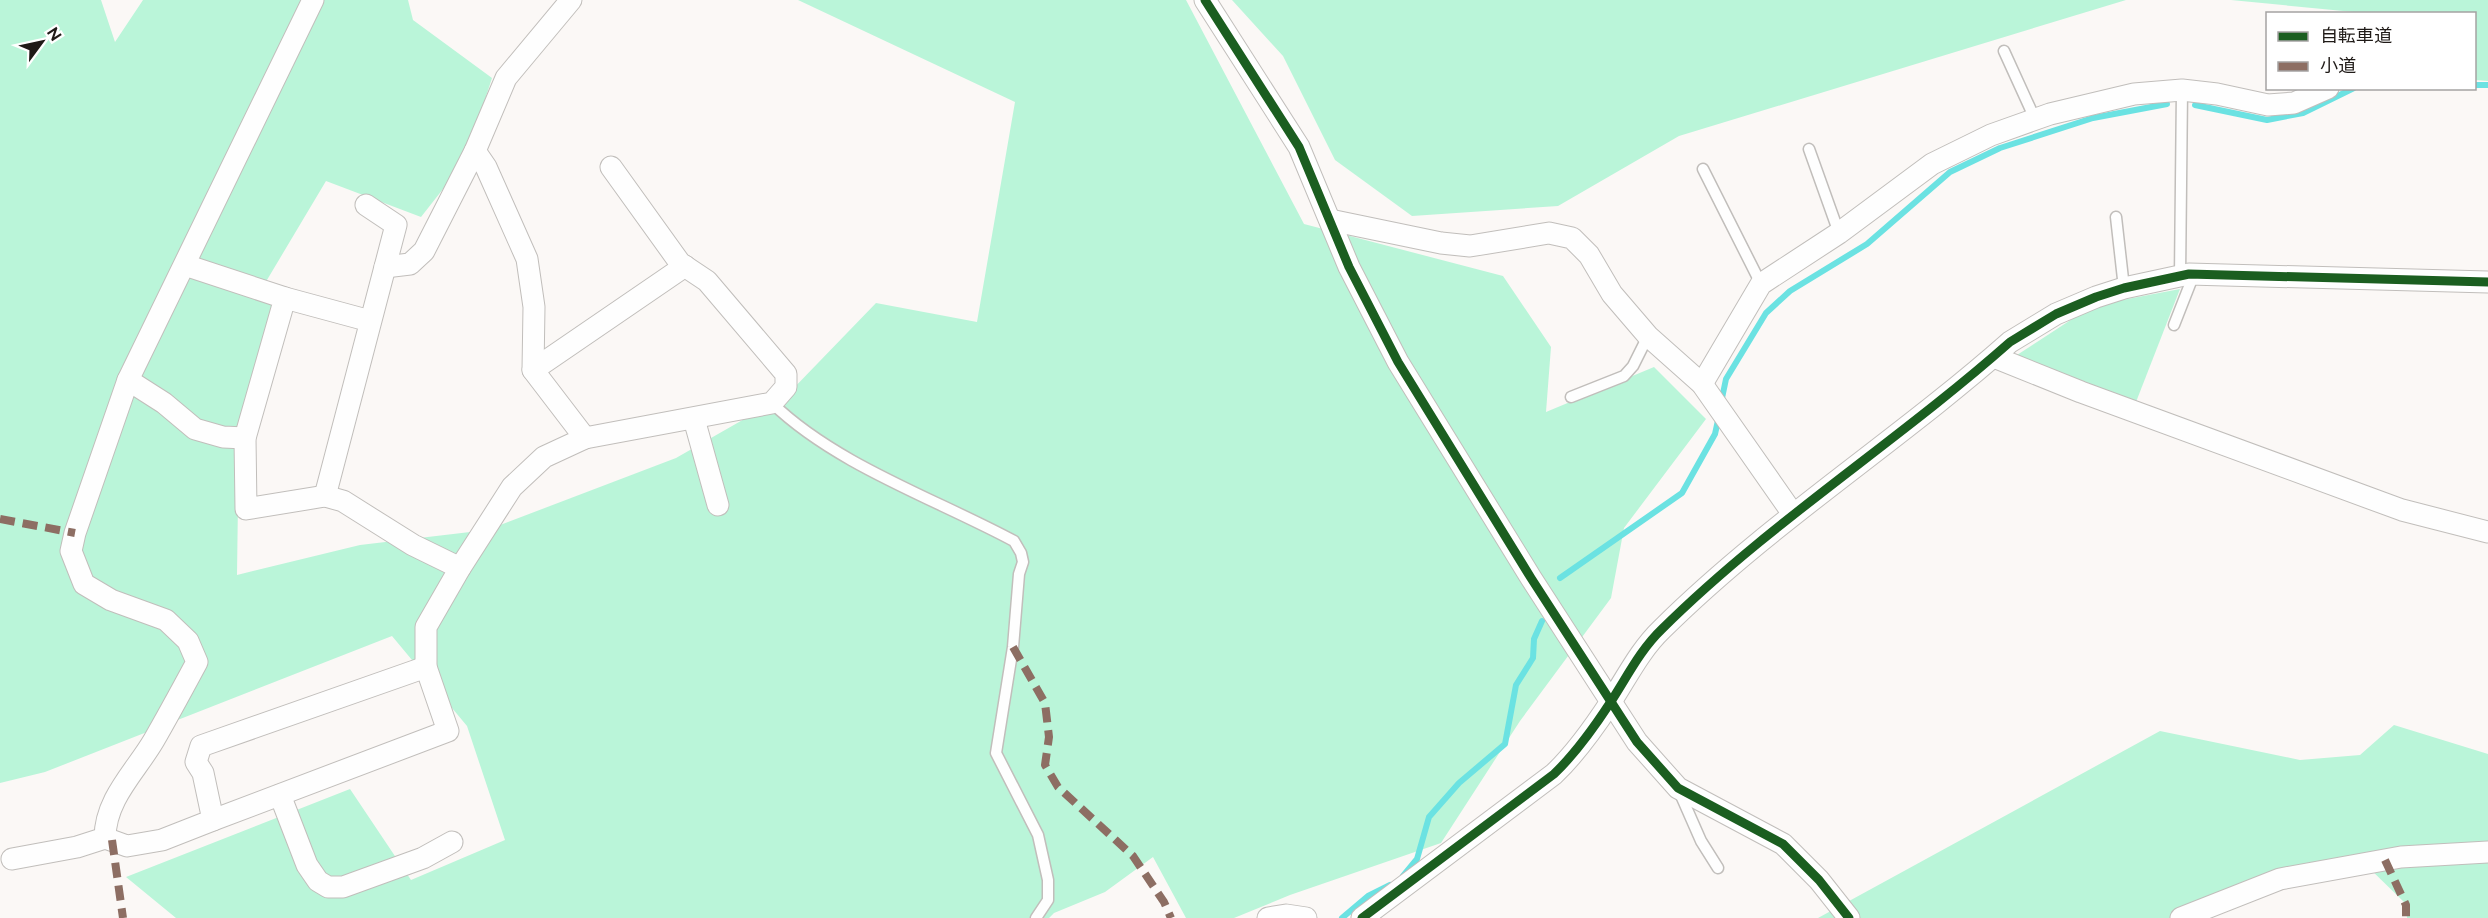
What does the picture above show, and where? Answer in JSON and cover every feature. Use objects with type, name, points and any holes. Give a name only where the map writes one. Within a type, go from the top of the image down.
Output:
[{"type":"street","points":[[105,838],[111,805],[153,742],[197,662],[188,641],[166,620],[111,600],[84,584],[71,551],[75,533],[128,380],[313,0]]},
{"type":"street","points":[[385,267],[410,264],[424,251],[475,151],[506,78],[571,0]]},
{"type":"street","points":[[1204,0],[1299,147],[1349,267],[1398,362],[1531,578],[1637,742],[1678,788],[1783,844],[1820,880],[1849,918]]},
{"type":"street","points":[[1702,384],[1761,284],[1839,233],[1932,164],[1991,135],[2035,119],[2134,94],[2182,90],[2217,94],[2268,105],[2294,103],[2323,90]]},
{"type":"street","points":[[475,151],[486,167],[527,259],[534,307],[533,370],[585,438]]},
{"type":"street","points":[[12,859],[77,848],[105,838],[127,846],[162,840],[448,731],[426,667],[426,627],[460,568],[512,487],[543,457],[585,438],[772,403],[786,387],[786,374],[707,281],[680,263],[611,167]]},
{"type":"street","points":[[325,495],[396,225],[366,205]]},
{"type":"street","points":[[1330,220],[1470,246],[1549,233],[1572,238],[1589,255],[1612,294],[1648,336],[1702,384],[1793,514]]},
{"type":"street","points":[[185,265],[285,298],[370,321]]},
{"type":"street","points":[[533,370],[685,266]]},
{"type":"street","points":[[1362,918],[1554,774],[1579,750],[1635,661],[1660,630],[1727,567],[2010,342],[2056,314],[2124,288],[2187,275],[2488,282]]},
{"type":"street","points":[[285,298],[245,438],[246,509],[325,495],[343,501],[413,544],[460,568]]},
{"type":"street","points":[[1994,357],[2092,396],[2402,510],[2488,532]]},
{"type":"street","points":[[128,380],[164,403],[195,429],[223,437],[245,438]]},
{"type":"street","points":[[694,419],[718,505]]},
{"type":"street","points":[[213,820],[203,773],[196,762],[201,746],[426,667]]},
{"type":"street","points":[[280,795],[307,865],[318,881],[328,887],[343,887],[423,858],[452,842]]},
{"type":"street","points":[[2181,918],[2280,879],[2401,857],[2488,852]]},
{"type":"street","points":[[1269,918],[1286,915],[1306,918]]},
{"type":"lane","points":[[2004,51],[2035,119]]},
{"type":"lane","points":[[2174,325],[2187,275],[2182,90]]},
{"type":"lane","points":[[1809,149],[1839,233]]},
{"type":"lane","points":[[1703,169],[1761,284]]},
{"type":"lane","points":[[2116,217],[2124,288]]},
{"type":"lane","points":[[1571,397],[1624,376],[1648,336]]},
{"type":"lane","points":[[772,403],[789,419],[859,464],[1014,541],[1021,553],[1023,562],[1019,574],[1013,647],[996,753],[1038,835],[1048,880],[1048,900],[1036,918]]},
{"type":"lane","points":[[1678,788],[1701,841],[1718,868]]},
{"type":"green space","points":[[0,0],[101,0],[115,42],[143,0],[408,0],[413,20],[492,78],[465,161],[421,217],[326,181],[261,290],[275,302],[239,427],[237,575],[360,545],[487,530],[676,458],[788,394],[876,303],[977,322],[1015,102],[798,0],[1186,0],[1304,224],[1503,276],[1551,347],[1546,412],[1654,367],[1706,419],[1624,528],[1611,598],[1520,721],[1441,843],[1290,895],[1234,918],[1186,918],[1153,857],[1105,892],[1054,913],[1049,918],[176,918],[126,877],[350,789],[411,880],[505,840],[467,726],[392,636],[45,772],[0,783]]},
{"type":"green space","points":[[1232,0],[2126,0],[1679,136],[1558,206],[1412,216],[1335,160],[1283,56]]},
{"type":"green space","points":[[2231,0],[2488,0],[2488,81],[2476,80],[2476,12],[2354,12]]},
{"type":"green space","points":[[2180,289],[2136,402],[2017,355],[2086,310],[2117,301]]},
{"type":"green space","points":[[2394,725],[2488,754],[2488,918],[2407,918],[2406,904],[2365,864],[2189,918],[1818,918],[2160,731],[2300,760],[2360,755]]},
{"type":"waterway","points":[[2476,85],[2488,85]]},
{"type":"waterway","points":[[2195,105],[2267,120],[2303,113],[2350,90]]},
{"type":"waterway","points":[[1721,403],[1726,379],[1766,313],[1790,291],[1867,244],[1950,172],[2000,148],[2093,118],[2167,104]]},
{"type":"waterway","points":[[1560,578],[1682,493],[1715,434],[1719,416]]},
{"type":"waterway","points":[[1403,876],[1417,859],[1429,817],[1459,783],[1505,744],[1516,685],[1533,658],[1534,639],[1542,621]]},
{"type":"waterway","points":[[1342,918],[1368,896],[1390,885]]},
{"type":"marked path","points":[[0,519],[75,533]]},
{"type":"marked path","points":[[1013,647],[1045,703],[1049,737],[1045,765],[1058,787],[1133,856],[1164,902],[1171,918]]},
{"type":"marked path","points":[[112,840],[123,918]]},
{"type":"marked path","points":[[2385,860],[2406,905],[2406,918]]},
{"type":"cycle path","points":[[1205,0],[1299,147],[1349,267],[1398,362],[1531,578],[1637,742],[1678,788],[1783,844],[1819,880],[1849,918]]},
{"type":"cycle path","points":[[1362,918],[1554,774],[1591,731],[1647,646],[1703,590],[1789,518],[1967,379],[2010,342],[2056,314],[2124,288],[2189,274],[2488,282]]}]
